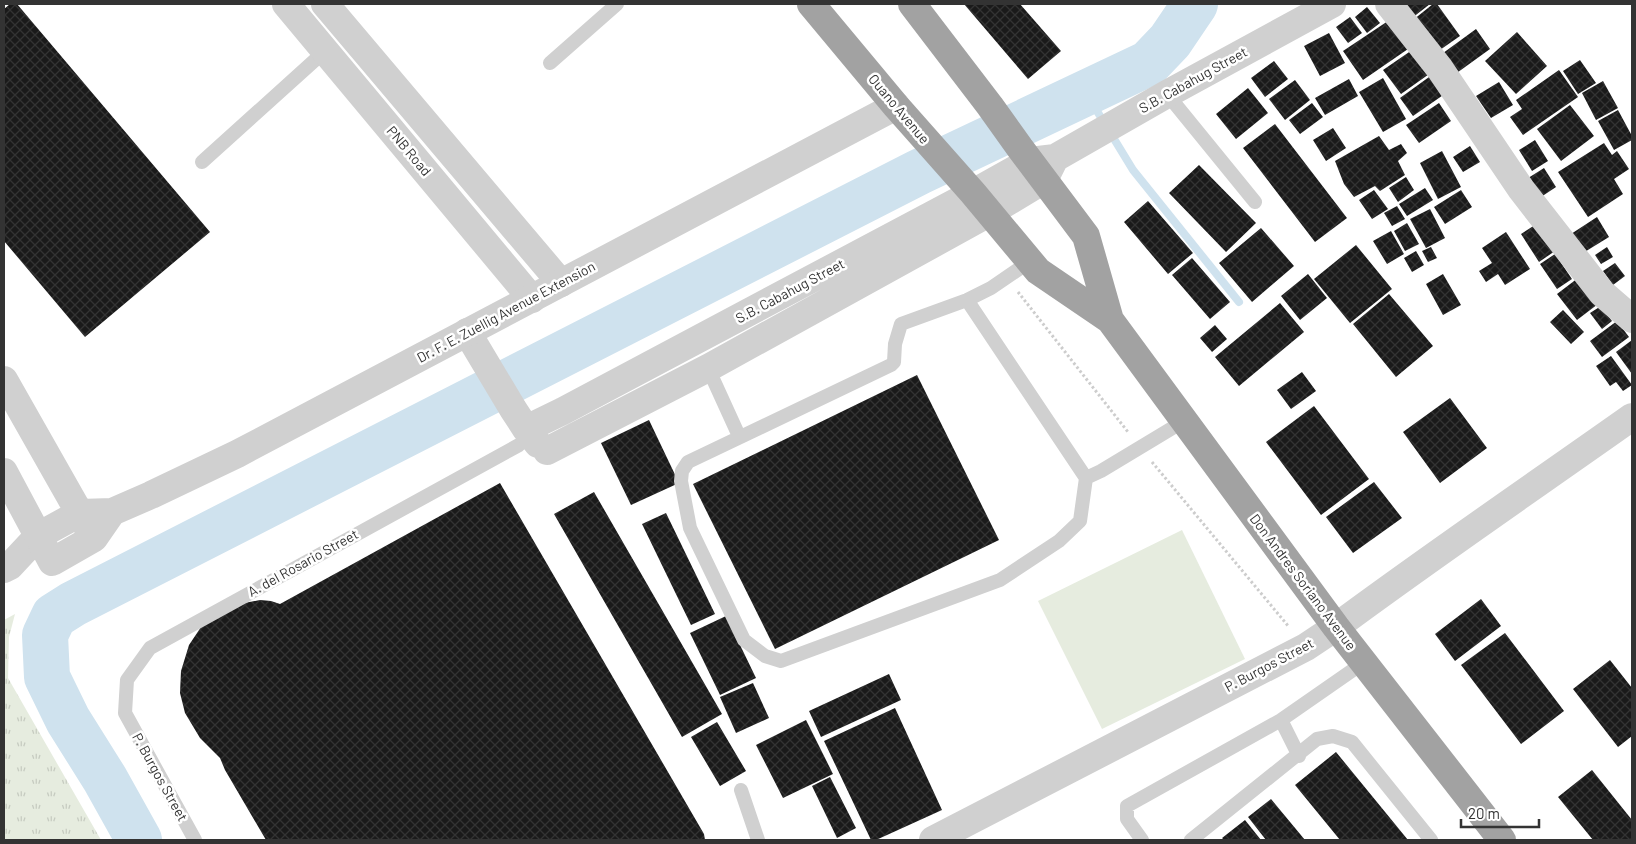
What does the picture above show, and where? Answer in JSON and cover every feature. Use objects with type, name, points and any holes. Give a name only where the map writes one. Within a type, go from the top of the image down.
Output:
[{"type":"highway","name":"Ouano Avenue","points":[[811,4],[896,106],[974,195]]},
{"type":"highway","points":[[912,4],[990,106],[1037,162]]},
{"type":"highway","name":"Don Andres Soriano Avenue","points":[[1037,162],[1086,236],[1110,320]]},
{"type":"highway","name":"Don Andres Soriano Avenue","points":[[974,195],[1038,271],[1110,320],[1336,627],[1502,840]]},
{"type":"street","name":"PNB Road","points":[[286,4],[532,299]]},
{"type":"street","points":[[325,4],[561,283]]},
{"type":"street","name":"S.B. Cabahug Street","points":[[974,195],[708,368],[547,451],[519,428],[563,411],[974,195],[1037,162],[1081,143],[1332,4]]},
{"type":"street","points":[[1390,4],[1440,69],[1521,189],[1602,293],[1632,320]]},
{"type":"street","name":"Dr. F. E. Zuellig Avenue Extension","points":[[7,568],[38,536],[80,513],[112,512],[151,496],[237,454],[896,106]]},
{"type":"street","points":[[467,332],[485,361],[519,428]]},
{"type":"street","points":[[4,380],[94,538]]},
{"type":"street","name":"P. Burgos Street","points":[[933,840],[1306,647],[1428,559],[1491,517],[1632,417]]},
{"type":"street","points":[[4,472],[52,562]]},
{"type":"street","name":"Dr. F. E. Zuellig Avenue Extension","points":[[7,568],[52,562],[94,538],[112,512]]},
{"type":"lane","points":[[550,63],[617,4]]},
{"type":"lane","points":[[202,162],[325,51]]},
{"type":"lane","points":[[1167,94],[1255,202]]},
{"type":"lane","points":[[967,300],[1086,478],[1080,521],[1059,541],[1000,580],[780,660],[765,656],[744,640],[690,528],[681,481],[682,471],[688,462],[891,365],[894,362],[895,344],[901,324],[967,300],[991,288],[1030,262]]},
{"type":"lane","points":[[708,368],[739,436]]},
{"type":"lane","points":[[1086,478],[1184,421]]},
{"type":"lane","name":"A. del Rosario Street","points":[[125,713],[127,680],[150,648],[519,428]]},
{"type":"lane","points":[[1142,840],[1127,819],[1128,806],[1281,720],[1363,662]]},
{"type":"lane","name":"P. Burgos Street","points":[[125,713],[195,840]]},
{"type":"lane","points":[[1281,720],[1299,756]]},
{"type":"lane","points":[[1191,840],[1317,740],[1333,736],[1352,742],[1432,840]]},
{"type":"lane","points":[[741,790],[758,840]]},
{"type":"green space","points":[[1182,530],[1245,659],[1102,729],[1038,601]]},
{"type":"green space","points":[[15,614],[9,637],[8,678],[101,840],[4,840],[4,620]]},
{"type":"building","points":[[10,4],[17,4],[210,232],[85,337],[4,241],[4,9]]},
{"type":"building","points":[[964,4],[1020,4],[1061,51],[1028,79]]},
{"type":"building","points":[[1402,4],[1430,4],[1412,18]]},
{"type":"building","points":[[1433,4],[1437,4],[1460,36],[1437,52],[1413,20]]},
{"type":"building","points":[[1367,7],[1380,23],[1367,33],[1355,17]]},
{"type":"building","points":[[1350,17],[1362,33],[1348,43],[1336,27]]},
{"type":"building","points":[[1388,21],[1408,49],[1363,80],[1343,51]]},
{"type":"building","points":[[1476,29],[1490,49],[1454,75],[1439,56]]},
{"type":"building","points":[[1517,32],[1547,66],[1516,94],[1485,61]]},
{"type":"building","points":[[1329,33],[1345,63],[1320,76],[1304,46]]},
{"type":"building","points":[[1415,48],[1432,72],[1401,94],[1383,70]]},
{"type":"building","points":[[1580,60],[1596,83],[1578,94],[1563,71]]},
{"type":"building","points":[[1274,61],[1288,79],[1265,97],[1251,78]]},
{"type":"building","points":[[1559,70],[1578,97],[1523,135],[1510,117],[1522,109],[1516,100]]},
{"type":"building","points":[[1436,72],[1449,91],[1413,116],[1400,98]]},
{"type":"building","points":[[1383,78],[1406,119],[1383,132],[1359,92]]},
{"type":"building","points":[[1349,79],[1358,96],[1325,115],[1315,98]]},
{"type":"building","points":[[1295,80],[1310,100],[1285,120],[1269,99]]},
{"type":"building","points":[[1603,81],[1618,108],[1596,120],[1582,93]]},
{"type":"building","points":[[1499,82],[1513,105],[1491,118],[1476,96]]},
{"type":"building","points":[[1248,88],[1268,113],[1236,139],[1216,114]]},
{"type":"building","points":[[1312,103],[1323,117],[1300,134],[1289,120]]},
{"type":"building","points":[[1439,103],[1451,121],[1419,143],[1406,125]]},
{"type":"building","points":[[1570,105],[1594,136],[1561,161],[1537,129]]},
{"type":"building","points":[[1618,110],[1632,136],[1632,140],[1614,150],[1598,121]]},
{"type":"building","points":[[1275,124],[1347,218],[1315,242],[1243,148]]},
{"type":"building","points":[[1333,128],[1346,148],[1326,161],[1313,140]]},
{"type":"building","points":[[1379,136],[1389,150],[1401,144],[1407,153],[1398,161],[1405,175],[1380,191],[1375,186],[1354,197],[1344,184],[1335,161]]},
{"type":"building","points":[[1535,140],[1548,161],[1532,171],[1519,150]]},
{"type":"building","points":[[1604,143],[1612,155],[1617,151],[1629,169],[1614,179],[1623,194],[1588,217],[1558,172]]},
{"type":"building","points":[[1470,146],[1480,162],[1463,172],[1453,157]]},
{"type":"building","points":[[1442,151],[1461,187],[1438,199],[1420,163]]},
{"type":"building","points":[[1199,165],[1256,223],[1226,252],[1169,193]]},
{"type":"building","points":[[1544,168],[1556,187],[1538,199],[1525,180]]},
{"type":"building","points":[[1406,177],[1414,190],[1398,202],[1389,188]]},
{"type":"building","points":[[1425,188],[1433,200],[1407,216],[1399,204]]},
{"type":"building","points":[[1374,190],[1388,209],[1372,219],[1359,200]]},
{"type":"building","points":[[1461,190],[1472,207],[1445,224],[1434,207]]},
{"type":"building","points":[[1148,201],[1193,253],[1168,274],[1124,222]]},
{"type":"building","points":[[1397,206],[1405,219],[1392,226],[1384,213]]},
{"type":"building","points":[[1430,209],[1445,238],[1426,248],[1410,219]]},
{"type":"building","points":[[1597,217],[1609,237],[1583,253],[1571,234]]},
{"type":"building","points":[[1407,223],[1419,244],[1405,251],[1394,231]]},
{"type":"building","points":[[1538,223],[1555,251],[1539,262],[1521,234]]},
{"type":"building","points":[[1261,228],[1294,266],[1252,302],[1219,263]]},
{"type":"building","points":[[1391,231],[1404,254],[1387,264],[1373,241]]},
{"type":"building","points":[[1506,232],[1530,269],[1505,285],[1498,274],[1486,282],[1479,271],[1492,263],[1482,248]]},
{"type":"building","points":[[1356,245],[1392,289],[1350,323],[1314,279]]},
{"type":"building","points":[[1431,247],[1437,258],[1428,262],[1422,251]]},
{"type":"building","points":[[1607,247],[1613,257],[1601,264],[1595,255]]},
{"type":"building","points":[[1416,251],[1424,265],[1412,272],[1404,258]]},
{"type":"building","points":[[1555,254],[1572,279],[1557,289],[1540,264]]},
{"type":"building","points":[[1192,258],[1230,302],[1210,319],[1172,275]]},
{"type":"building","points":[[1615,263],[1625,276],[1613,285],[1603,271]]},
{"type":"building","points":[[1308,274],[1327,298],[1300,320],[1281,296]]},
{"type":"building","points":[[1443,274],[1461,305],[1443,315],[1426,284]]},
{"type":"building","points":[[1578,278],[1598,304],[1577,320],[1557,294]]},
{"type":"building","points":[[1389,294],[1433,346],[1396,377],[1353,324]]},
{"type":"building","points":[[1280,303],[1304,332],[1239,386],[1215,357]]},
{"type":"building","points":[[1601,306],[1612,321],[1602,329],[1590,313]]},
{"type":"building","points":[[1563,310],[1584,332],[1571,344],[1550,322]]},
{"type":"building","points":[[1617,321],[1629,337],[1602,357],[1590,341]]},
{"type":"building","points":[[1215,325],[1227,339],[1212,352],[1200,338]]},
{"type":"building","points":[[1632,340],[1632,374],[1616,352]]},
{"type":"building","points":[[1611,356],[1632,385],[1623,391],[1616,382],[1610,386],[1596,366]]},
{"type":"building","points":[[1302,372],[1316,391],[1291,409],[1277,390]]},
{"type":"building","points":[[917,375],[999,540],[775,649],[693,484]]},
{"type":"building","points":[[1450,398],[1487,448],[1440,483],[1403,432]]},
{"type":"building","points":[[1314,406],[1369,479],[1321,515],[1266,442]]},
{"type":"building","points":[[649,420],[679,483],[631,505],[601,443]]},
{"type":"building","points":[[1374,482],[1402,518],[1353,553],[1326,517]]},
{"type":"building","points":[[500,483],[704,834],[705,840],[266,840],[225,770],[220,758],[200,738],[185,713],[180,693],[181,671],[189,645],[201,627],[244,603],[260,600],[280,604]]},
{"type":"building","points":[[594,492],[722,714],[682,737],[554,514]]},
{"type":"building","points":[[666,513],[715,614],[691,625],[642,524]]},
{"type":"building","points":[[1481,599],[1501,626],[1455,661],[1435,634]]},
{"type":"building","points":[[726,616],[756,678],[720,695],[690,633]]},
{"type":"building","points":[[1505,633],[1564,711],[1521,744],[1461,665]]},
{"type":"building","points":[[1610,660],[1632,688],[1632,736],[1618,747],[1573,689]]},
{"type":"building","points":[[889,674],[901,700],[821,737],[809,711]]},
{"type":"building","points":[[753,683],[769,718],[736,733],[720,697]]},
{"type":"building","points":[[895,708],[942,810],[876,840],[871,840],[824,741]]},
{"type":"building","points":[[806,720],[833,774],[783,798],[756,745]]},
{"type":"building","points":[[717,722],[746,771],[720,786],[691,737]]},
{"type":"building","points":[[1336,752],[1408,840],[1340,840],[1295,785]]},
{"type":"building","points":[[1592,770],[1632,820],[1632,840],[1593,840],[1558,797]]},
{"type":"building","points":[[830,777],[856,828],[837,838],[812,786]]},
{"type":"building","points":[[1271,799],[1305,840],[1266,840],[1248,817]]},
{"type":"building","points":[[1245,820],[1261,840],[1224,840],[1222,838]]},
{"type":"waterway","points":[[139,840],[105,779],[68,720],[47,677],[45,635],[54,616],[73,604],[919,172],[1149,63],[1170,41],[1195,4]]},
{"type":"waterway","points":[[1086,93],[1133,170],[1239,302]]}]
